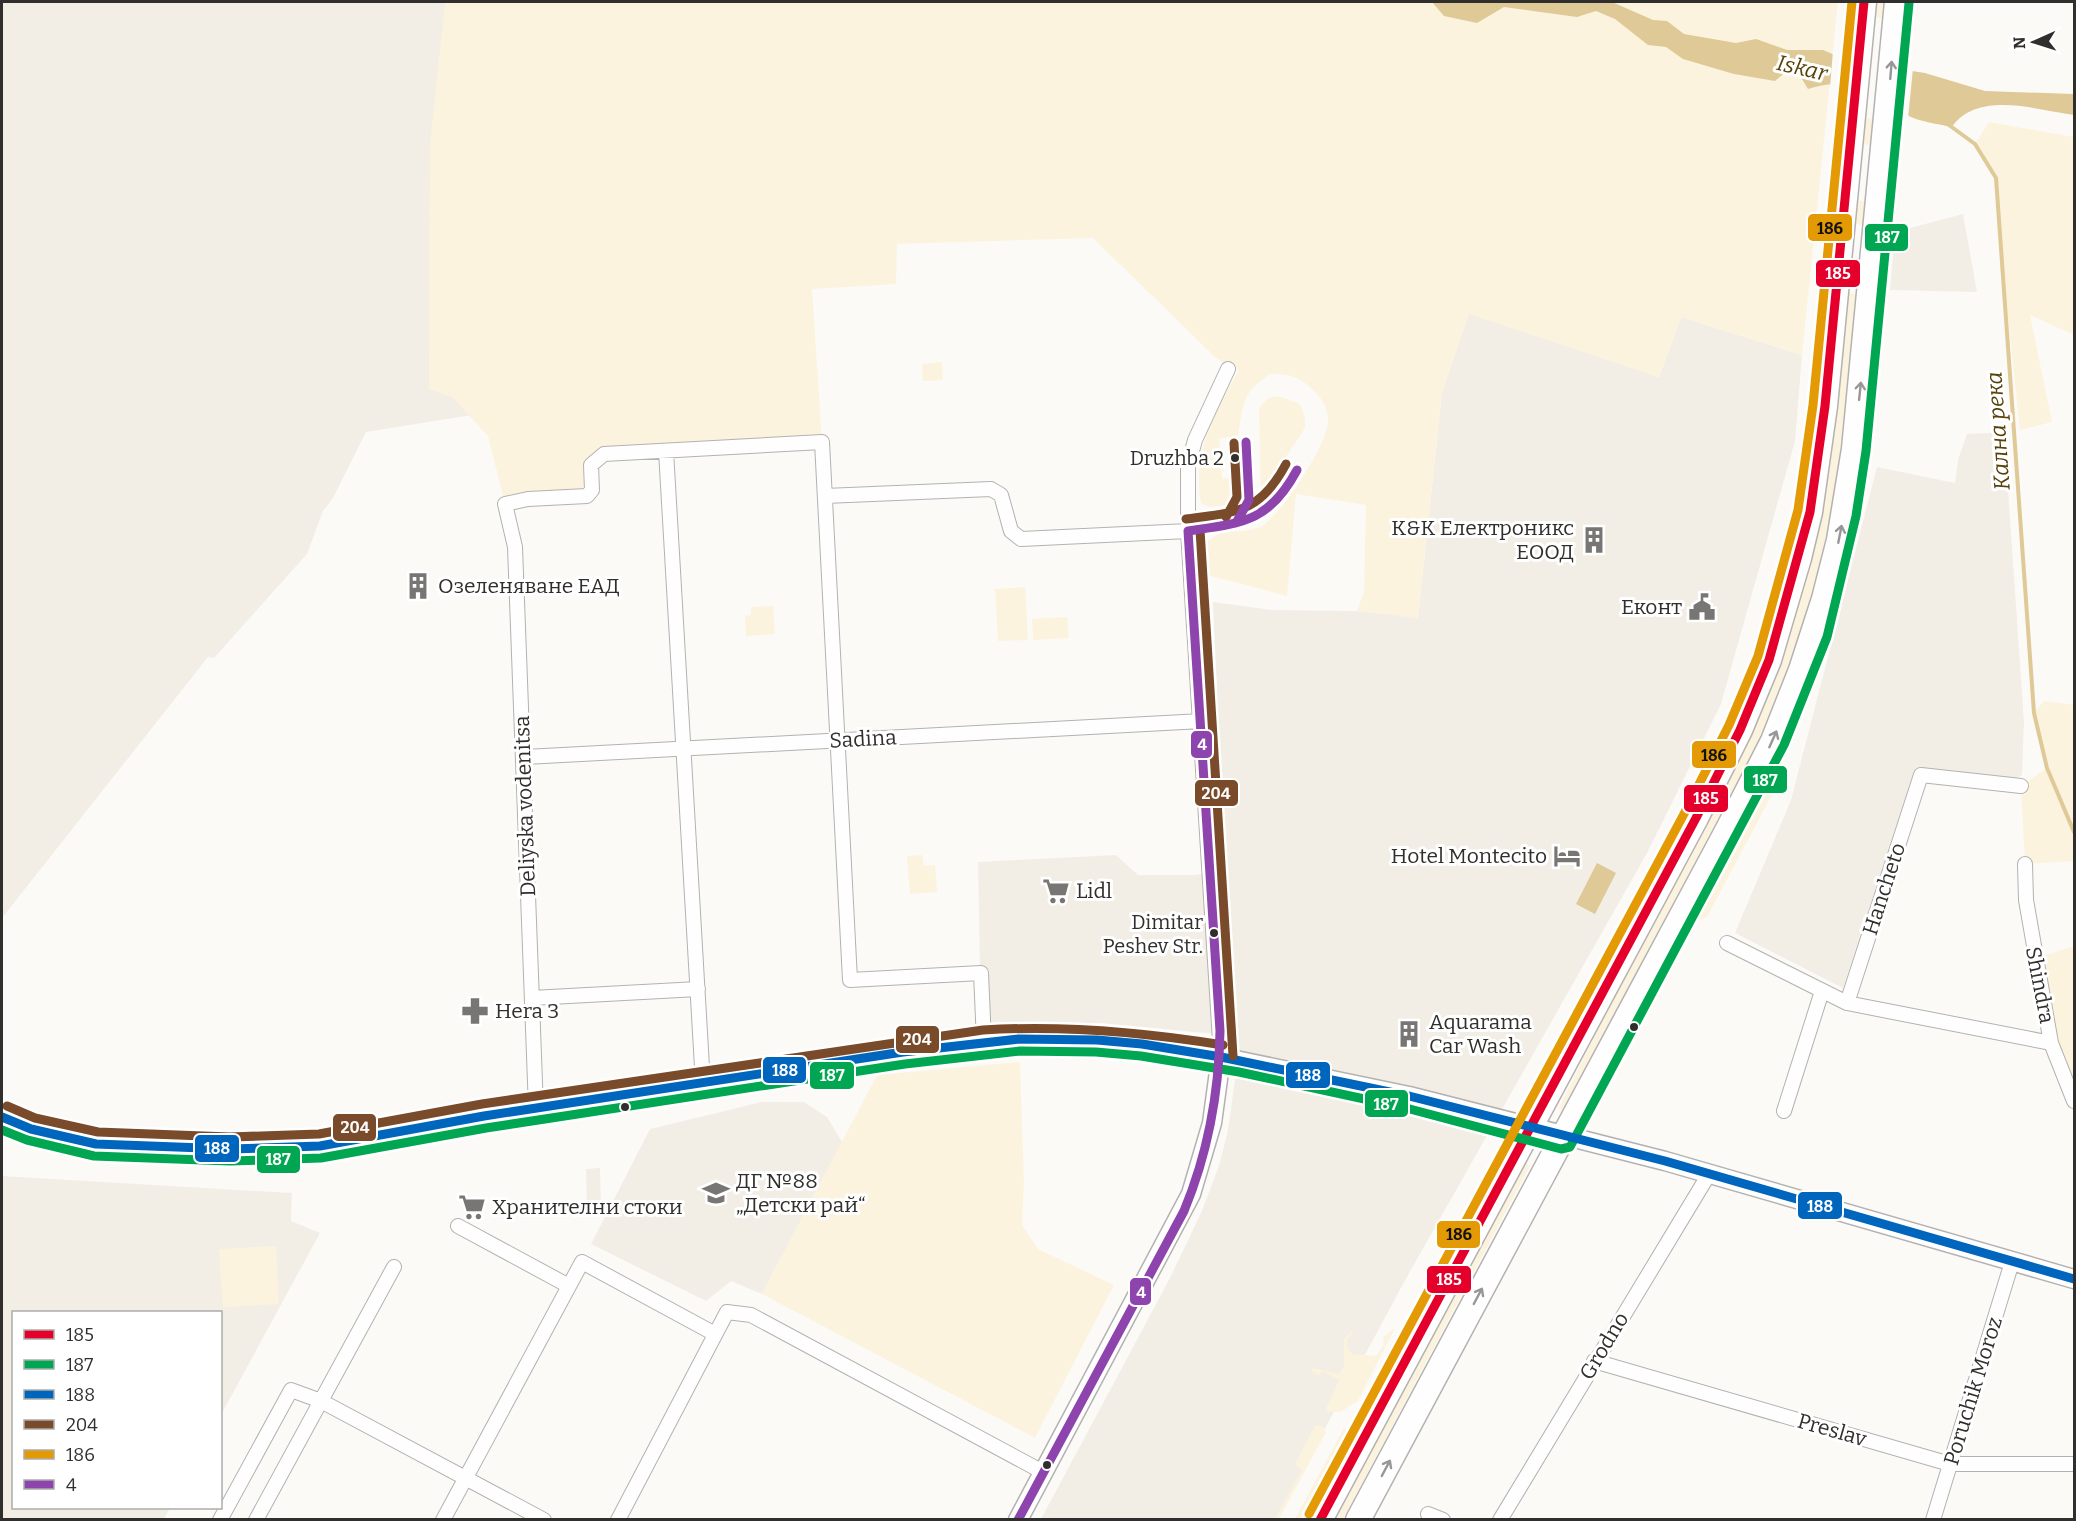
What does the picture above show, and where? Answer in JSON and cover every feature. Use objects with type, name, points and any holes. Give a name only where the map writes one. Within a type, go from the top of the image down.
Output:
[{"type":"highway","points":[[1320,1520],[1723,765],[1769,660],[1800,558],[1817,472],[1863,9]]},
{"type":"highway","points":[[1358,1520],[1755,778],[1777,731],[1815,633],[1833,567],[1854,449],[1896,10]]},
{"type":"main road","points":[[2,1117],[31,1129],[96,1144],[230,1149],[320,1146],[536,1109],[984,1042],[1019,1039],[1097,1040],[1142,1044],[1221,1057],[1409,1096],[1709,1174],[2074,1279]]},
{"type":"main road","points":[[1018,1520],[1191,1194],[1212,1124],[1221,1057]]},
{"type":"street","points":[[1221,1057],[1202,721],[1188,531],[1188,466],[1195,440],[1228,369]]},
{"type":"street","points":[[703,1084],[666,451],[822,442],[850,980],[981,973],[984,1042]]},
{"type":"street","name":"Deliyska vodenitsa","points":[[536,1109],[525,757],[515,547],[505,504],[528,499],[587,496],[592,490],[591,465],[604,454],[666,451]]},
{"type":"street","points":[[825,496],[991,489],[1001,495],[1014,536],[1028,539],[1188,531]]},
{"type":"street","name":"Sadina","points":[[525,757],[1202,721]]},
{"type":"street","name":"Hancheto","points":[[1847,1003],[1922,775],[2021,786]]},
{"type":"street","name":"Shindra","points":[[2025,864],[2026,900],[2051,1043],[2074,1101]]},
{"type":"street","points":[[1727,944],[1847,1003],[2051,1043]]},
{"type":"street","points":[[531,998],[698,989]]},
{"type":"street","points":[[1784,1111],[1822,991]]},
{"type":"street","name":"Grodno","points":[[1500,1520],[1709,1174]]},
{"type":"street","points":[[458,1226],[569,1286]]},
{"type":"street","points":[[442,1520],[582,1262],[715,1334]]},
{"type":"street","name":"Poruchik Moroz","points":[[1933,1520],[2012,1262]]},
{"type":"street","points":[[256,1520],[394,1267]]},
{"type":"street","points":[[618,1520],[727,1312],[751,1315],[1043,1472]]},
{"type":"street","name":"Preslav","points":[[1594,1361],[1950,1464],[2074,1464]]},
{"type":"street","points":[[220,1520],[291,1390],[321,1401],[544,1520]]},
{"type":"street","points":[[1428,1515],[1443,1520]]},
{"type":"shaded area","points":[[2,2],[446,2],[491,412],[366,432],[333,498],[323,511],[307,554],[214,658],[208,657],[2,918]]},
{"type":"shaded area","points":[[445,2],[1838,2],[1802,355],[1681,317],[1659,377],[1469,314],[1442,392],[1418,618],[1357,611],[1364,592],[1366,505],[1296,494],[1287,596],[1207,575],[1205,545],[1210,539],[1223,533],[1260,527],[1269,521],[1291,495],[1321,445],[1328,420],[1326,408],[1315,392],[1305,383],[1284,374],[1270,374],[1254,387],[1245,400],[1238,435],[1219,439],[1222,479],[1238,477],[1237,493],[1227,505],[1209,507],[1201,503],[1199,485],[1202,450],[1221,402],[1239,371],[1216,358],[1093,238],[897,244],[896,284],[812,289],[822,442],[604,454],[591,465],[592,490],[505,504],[488,436],[452,397],[429,389],[430,145]]},
{"type":"shaded area","points":[[1876,2],[1887,2],[1886,19],[1875,17]]},
{"type":"shaded area","points":[[1865,118],[1875,119],[1872,145],[1862,144]]},
{"type":"shaded area","points":[[1989,122],[2074,137],[2074,335],[2030,315],[2052,422],[2020,430],[2003,271],[1996,178],[1975,144]]},
{"type":"shaded area","points":[[1857,201],[1868,201],[1866,225],[1856,224]]},
{"type":"shaded area","points":[[1963,214],[1977,292],[1890,290],[1895,232]]},
{"type":"shaded area","points":[[1848,293],[1858,294],[1841,446],[1824,546],[1797,644],[1780,692],[1741,776],[1563,1110],[1560,1111],[1559,1108],[1598,1029],[1742,746],[1760,708],[1791,629],[1814,552],[1822,516],[1833,442]]},
{"type":"shaded area","points":[[1469,313],[1659,377],[1681,317],[1802,355],[1795,441],[1721,704],[1647,853],[1408,1275],[1276,1519],[1041,1519],[1170,1278],[1201,1213],[1219,1166],[1228,1130],[1235,1080],[1236,1036],[1102,1023],[981,1028],[978,862],[1116,855],[1138,875],[1194,875],[1225,872],[1213,602],[1272,610],[1357,611],[1418,617],[1442,392]]},
{"type":"shaded area","points":[[942,362],[943,380],[923,381],[922,364]]},
{"type":"shaded area","points":[[1278,396],[1300,404],[1305,417],[1305,428],[1261,495],[1259,408],[1268,398]]},
{"type":"shaded area","points":[[2004,432],[2024,722],[2022,775],[2009,782],[1914,771],[1843,988],[1735,933],[1791,800],[1877,467],[1955,483],[1958,460],[1967,434]]},
{"type":"shaded area","points":[[1025,587],[1028,640],[998,641],[995,589]]},
{"type":"shaded area","points":[[773,606],[775,634],[746,636],[745,616],[751,615],[751,607]]},
{"type":"shaded area","points":[[1067,617],[1069,638],[1033,640],[1032,619]]},
{"type":"shaded area","points":[[2044,701],[2074,705],[2074,861],[2025,864],[2021,786],[2047,768],[2034,713]]},
{"type":"shaded area","points":[[1776,778],[1778,783],[1707,917],[1698,921],[1772,779]]},
{"type":"shaded area","points":[[922,855],[924,866],[935,865],[937,892],[910,894],[907,856]]},
{"type":"shaded area","points":[[2074,946],[2074,1101],[2034,959]]},
{"type":"shaded area","points":[[1020,1062],[1024,1183],[1022,1225],[1038,1249],[1114,1285],[1035,1438],[762,1294],[877,1075]]},
{"type":"shaded area","name":"ДГ №88 „Детски рай“","points":[[762,1102],[804,1102],[827,1117],[842,1142],[762,1294],[731,1281],[706,1301],[591,1244],[650,1129]]},
{"type":"shaded area","points":[[1524,1162],[1530,1166],[1343,1519],[1331,1520]]},
{"type":"shaded area","points":[[600,1168],[601,1211],[587,1211],[586,1169]]},
{"type":"shaded area","points":[[2,1176],[292,1193],[291,1221],[320,1233],[222,1413],[222,1311],[12,1311],[12,1509],[169,1509],[164,1519],[2,1519]]},
{"type":"shaded area","points":[[276,1246],[279,1304],[223,1307],[219,1249]]},
{"type":"shaded area","points":[[1395,1328],[1358,1401],[1340,1412],[1325,1411],[1339,1380],[1322,1371],[1319,1376],[1311,1371],[1313,1368],[1339,1374],[1344,1367],[1344,1339],[1351,1332],[1353,1332],[1348,1337],[1347,1343],[1352,1354],[1376,1356],[1384,1345],[1383,1337]]},
{"type":"shaded area","points":[[1318,1425],[1326,1432],[1279,1519],[1275,1519],[1302,1470],[1295,1464],[1315,1426]]},
{"type":"shaded area","points":[[1344,1428],[1347,1432],[1300,1519],[1295,1519]]},
{"type":"water","name":"Iskar","points":[[1432,2],[1612,2],[1653,20],[1667,21],[1684,34],[1736,43],[1756,39],[1787,50],[1823,50],[1849,61],[1925,73],[1985,91],[2074,94],[2074,115],[2009,105],[1992,106],[1977,109],[1963,116],[1952,127],[1912,117],[1872,95],[1849,86],[1836,84],[1808,89],[1799,74],[1788,70],[1775,81],[1734,74],[1683,59],[1666,47],[1648,45],[1615,19],[1596,11],[1577,17],[1504,7],[1477,23],[1444,16]]},
{"type":"water","points":[[1597,863],[1616,873],[1595,914],[1576,904]]},
{"type":"pier","points":[[1833,51],[1850,58],[1913,68],[1908,119],[1865,92],[1830,87]]},
{"type":"waterway","name":"Кална река","points":[[1949,125],[1975,144],[1996,178],[2034,713],[2047,768],[2074,832]]},
{"type":"transit line","name":"186","points":[[1309,1514],[1685,812],[1729,725],[1758,656],[1798,510],[1813,405],[1852,2]]},
{"type":"transit line","name":"185","points":[[1320,1520],[1696,818],[1740,730],[1769,660],[1810,512],[1825,406],[1864,2]]},
{"type":"transit line","name":"187","points":[[2,1130],[27,1140],[94,1156],[230,1161],[321,1158],[486,1128],[905,1064],[1020,1051],[1096,1052],[1141,1056],[1239,1072],[1406,1108],[1561,1149],[1570,1147],[1784,745],[1827,637],[1856,516],[1866,451],[1909,3]]},
{"type":"transit line","name":"4","points":[[1236,523],[1249,500],[1246,442]]},
{"type":"transit line","name":"204","points":[[1226,517],[1237,497],[1234,443]]},
{"type":"transit line","name":"204","points":[[1186,519],[1233,511],[1256,501],[1267,492],[1286,464]]},
{"type":"transit line","name":"4","points":[[1188,531],[1239,522],[1253,517],[1276,500],[1297,470]]},
{"type":"transit line","name":"204","points":[[1200,530],[1233,1056]]},
{"type":"transit line","name":"4","points":[[1018,1520],[1184,1211],[1200,1167],[1211,1123],[1220,1031],[1188,531]]},
{"type":"transit line","name":"204","points":[[7,1106],[35,1118],[98,1132],[230,1137],[319,1134],[482,1104],[983,1030],[1073,1029],[1163,1036],[1223,1045]]},
{"type":"transit line","name":"188","points":[[2,1117],[31,1129],[96,1144],[230,1149],[320,1146],[484,1116],[903,1052],[1019,1039],[1097,1040],[1142,1044],[1221,1057],[1409,1096],[1665,1161],[2074,1279]]},
{"type":"place","name":"Druzhba 2","points":[[1235,458]]},
{"type":"place","name":"K&K Електроникс ЕООД","points":[[1594,540]]},
{"type":"place","name":"Озеленяване ЕАД","points":[[418,586]]},
{"type":"place","name":"Еконт","points":[[1702,607]]},
{"type":"place","name":"Hotel Montecito","points":[[1567,856]]},
{"type":"place","name":"Lidl","points":[[1056,891]]},
{"type":"place","name":"Dimitar Peshev Str.","points":[[1214,933]]},
{"type":"place","name":"Hera 3","points":[[475,1011]]},
{"type":"place","name":"Aquarama Car Wash","points":[[1409,1034]]},
{"type":"place","name":"ДГ №88 „Детски рай“","points":[[716,1193]]},
{"type":"place","name":"Хранителни стоки","points":[[472,1207]]}]
